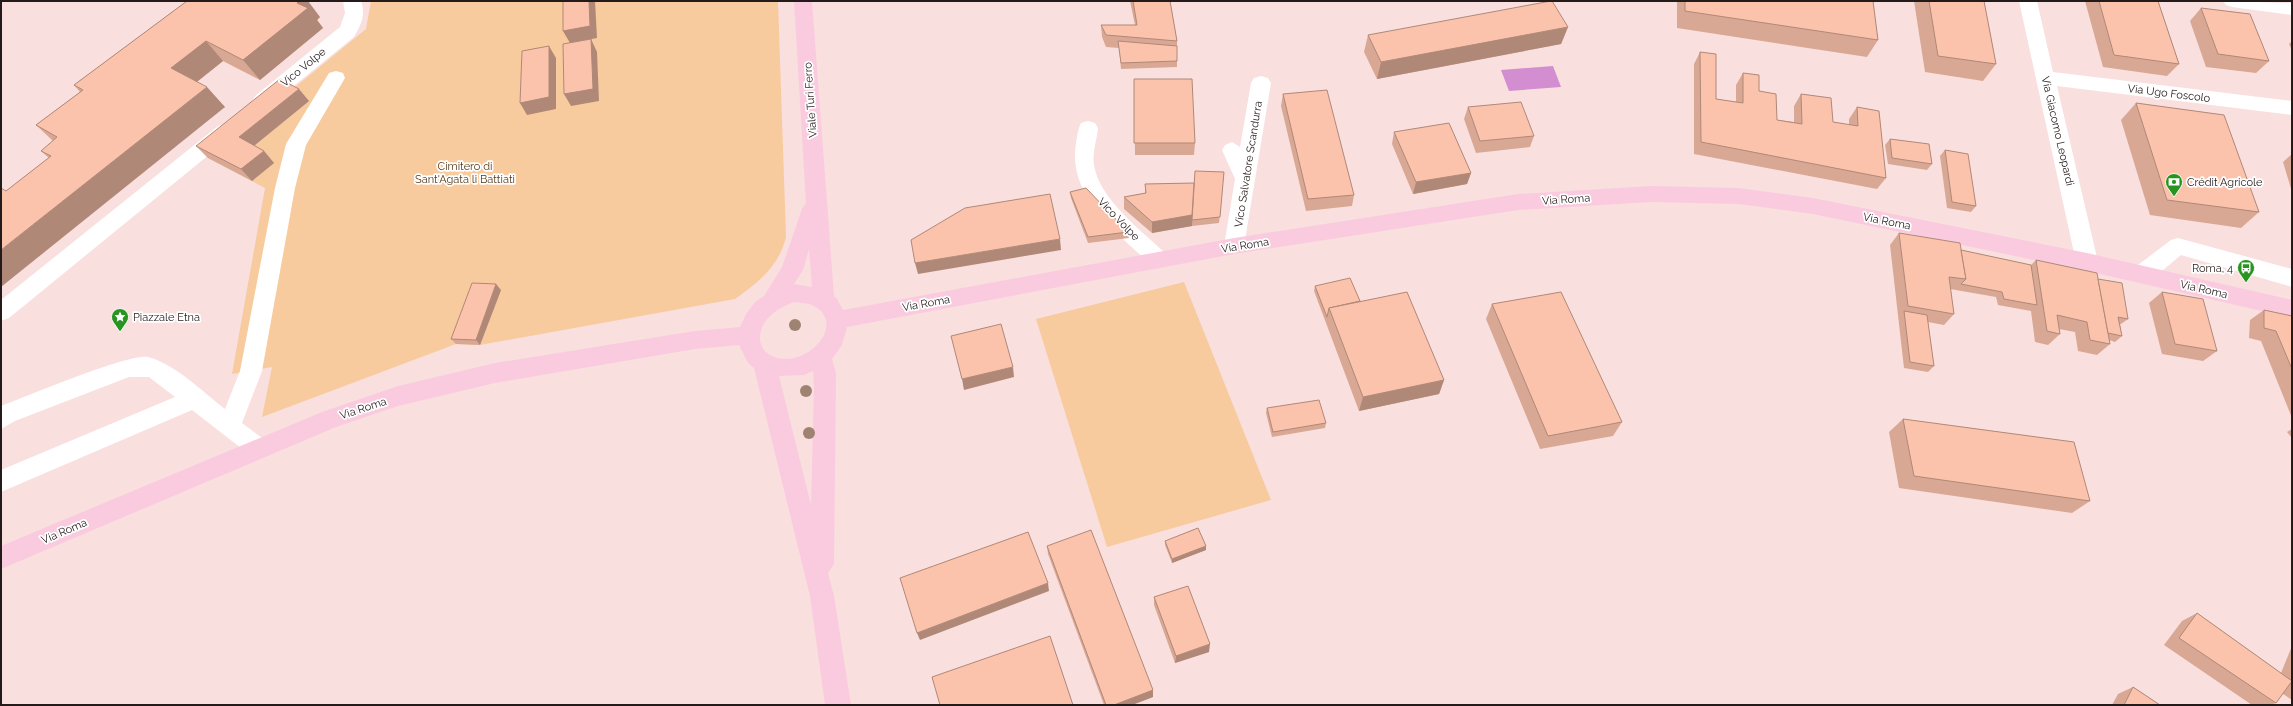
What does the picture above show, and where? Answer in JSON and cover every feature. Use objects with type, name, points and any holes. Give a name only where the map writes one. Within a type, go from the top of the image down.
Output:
[{"type":"main road","name":"Viale Turi Ferro","points":[[803,1],[823,299]]},
{"type":"main road","name":"Via Roma","points":[[838,320],[1234,246],[1518,202],[1651,194],[1738,196],[1813,206],[2087,262],[2292,309]]},
{"type":"main road","points":[[773,300],[794,293],[814,295],[830,304],[838,320],[834,340],[820,357],[798,366],[774,366],[764,362],[756,355],[750,346],[748,335],[750,325],[755,315],[773,300],[792,270],[816,198]]},
{"type":"main road","name":"Via Roma","points":[[1,558],[330,418],[398,396],[449,383],[687,342],[748,335]]},
{"type":"main road","points":[[820,357],[824,373],[825,387],[822,596]]},
{"type":"main road","points":[[764,362],[822,596],[838,705]]},
{"type":"street","name":"Vico Volpe","points":[[1,312],[347,32],[353,24],[354,7],[352,1]]},
{"type":"street","name":"Via Giacomo Leopardi","points":[[2028,1],[2087,262]]},
{"type":"street","points":[[2232,1],[2282,6]]},
{"type":"street","points":[[230,425],[251,371],[285,188],[296,144],[336,78]]},
{"type":"street","name":"Via Ugo Foscolo","points":[[2046,78],[2292,108]]},
{"type":"street","name":"Vico Salvatore Scandurra","points":[[1234,246],[1261,83]]},
{"type":"street","name":"Vico Volpe","points":[[1088,128],[1084,164],[1088,182],[1097,198],[1158,259]]},
{"type":"street","points":[[1232,150],[1245,179]]},
{"type":"street","points":[[2141,274],[2178,246],[2292,278]]},
{"type":"street","points":[[1,419],[7,414],[128,368],[146,366],[158,370],[196,398],[258,448]]},
{"type":"street","points":[[1,481],[196,398]]},
{"type":"green space","name":"Cimitero di Sant'Agata li Battiati","points":[[371,1],[778,1],[786,237],[783,247],[773,265],[760,280],[735,299],[480,345],[456,344],[262,417],[272,367],[232,374],[265,188],[208,158],[366,29]]},
{"type":"green space","points":[[1184,282],[1271,500],[1107,547],[1036,319]]},
{"type":"shaded area","points":[[1553,66],[1561,87],[1509,91],[1501,70]]},
{"type":"building","points":[[187,1],[299,1],[297,3],[308,8],[243,60],[206,41],[171,68],[207,87],[1,250],[1,188],[6,191],[51,156],[41,151],[57,137],[36,125],[83,90],[74,85]]},
{"type":"building","points":[[563,1],[589,1],[590,26],[563,31]]},
{"type":"building","points":[[1133,1],[1170,1],[1177,41],[1106,35],[1101,25],[1137,25]]},
{"type":"building","points":[[1552,1],[1568,27],[1381,62],[1368,35]]},
{"type":"building","points":[[1685,1],[1873,1],[1878,40],[1685,11]]},
{"type":"building","points":[[1929,1],[1984,1],[1996,64],[1938,56]]},
{"type":"building","points":[[2099,1],[2158,1],[2179,64],[2114,55]]},
{"type":"building","points":[[2201,8],[2250,14],[2269,61],[2218,54]]},
{"type":"building","points":[[591,39],[593,89],[564,94],[563,44]]},
{"type":"building","points":[[1118,41],[1177,46],[1177,61],[1121,63]]},
{"type":"building","points":[[549,46],[549,97],[520,103],[522,51]]},
{"type":"building","points":[[1700,52],[1716,54],[1716,99],[1743,103],[1743,73],[1759,75],[1759,91],[1776,94],[1777,120],[1802,124],[1801,94],[1831,98],[1833,122],[1858,126],[1857,107],[1879,111],[1886,178],[1701,142]]},
{"type":"building","points":[[280,79],[299,89],[239,137],[264,151],[241,169],[196,146]]},
{"type":"building","points":[[1134,79],[1192,79],[1195,143],[1134,143]]},
{"type":"building","points":[[1327,90],[1354,195],[1308,199],[1283,94]]},
{"type":"building","points":[[1521,102],[1534,136],[1480,141],[1468,107]]},
{"type":"building","points":[[2136,103],[2224,115],[2259,212],[2167,200]]},
{"type":"building","points":[[1449,123],[1471,173],[1416,182],[1394,132]]},
{"type":"building","points":[[1890,139],[1929,144],[1932,164],[1892,158]]},
{"type":"building","points":[[1945,150],[1968,154],[1976,206],[1952,202]]},
{"type":"building","points":[[1195,171],[1224,172],[1220,217],[1192,220]]},
{"type":"building","points":[[1194,183],[1192,215],[1152,222],[1124,197],[1146,193],[1145,184]]},
{"type":"building","points":[[1086,188],[1128,232],[1088,237],[1070,192]]},
{"type":"building","points":[[1050,194],[1060,239],[915,263],[911,240],[965,208]]},
{"type":"building","points":[[1899,233],[1960,243],[1966,279],[1949,277],[1954,314],[1908,306]]},
{"type":"building","points":[[1961,250],[2031,265],[2037,305],[2004,299],[2002,292],[1961,284],[1966,279]]},
{"type":"building","points":[[2036,260],[2097,273],[2110,344],[2090,340],[2087,322],[2057,315],[2060,334],[2047,331]]},
{"type":"building","points":[[1350,278],[1360,301],[1329,308],[1327,317],[1315,286]]},
{"type":"building","points":[[2098,279],[2122,283],[2128,319],[2118,317],[2122,336],[2108,333]]},
{"type":"building","points":[[472,283],[496,284],[476,340],[451,339]]},
{"type":"building","points":[[1407,292],[1444,380],[1363,397],[1329,308]]},
{"type":"building","points":[[1561,292],[1622,422],[1548,436],[1492,304]]},
{"type":"building","points":[[2162,292],[2203,299],[2217,351],[2175,344]]},
{"type":"building","points":[[2264,310],[2292,316],[2292,369],[2276,331],[2264,328]]},
{"type":"building","points":[[1904,311],[1927,315],[1934,366],[1910,362]]},
{"type":"building","points":[[1001,324],[1013,367],[962,379],[951,336]]},
{"type":"building","points":[[1319,400],[1326,423],[1273,432],[1267,408]]},
{"type":"building","points":[[1903,419],[2074,442],[2090,501],[1914,476]]},
{"type":"building","points":[[1198,528],[1206,546],[1172,559],[1165,541]]},
{"type":"building","points":[[1091,530],[1153,690],[1114,705],[1106,705],[1047,546]]},
{"type":"building","points":[[1028,532],[1048,583],[917,633],[900,578]]},
{"type":"building","points":[[1188,586],[1210,644],[1176,656],[1154,597]]},
{"type":"building","points":[[2197,613],[2292,681],[2276,703],[2179,638]]},
{"type":"building","points":[[1050,636],[1073,705],[940,705],[932,677]]},
{"type":"building","points":[[2133,687],[2160,705],[2124,705]]},
{"type":"place","name":"Crédit Agricole","points":[[2174,197]]},
{"type":"place","name":"Roma, 4","points":[[2246,283]]},
{"type":"place","name":"Piazzale Etna","points":[[120,332]]}]
